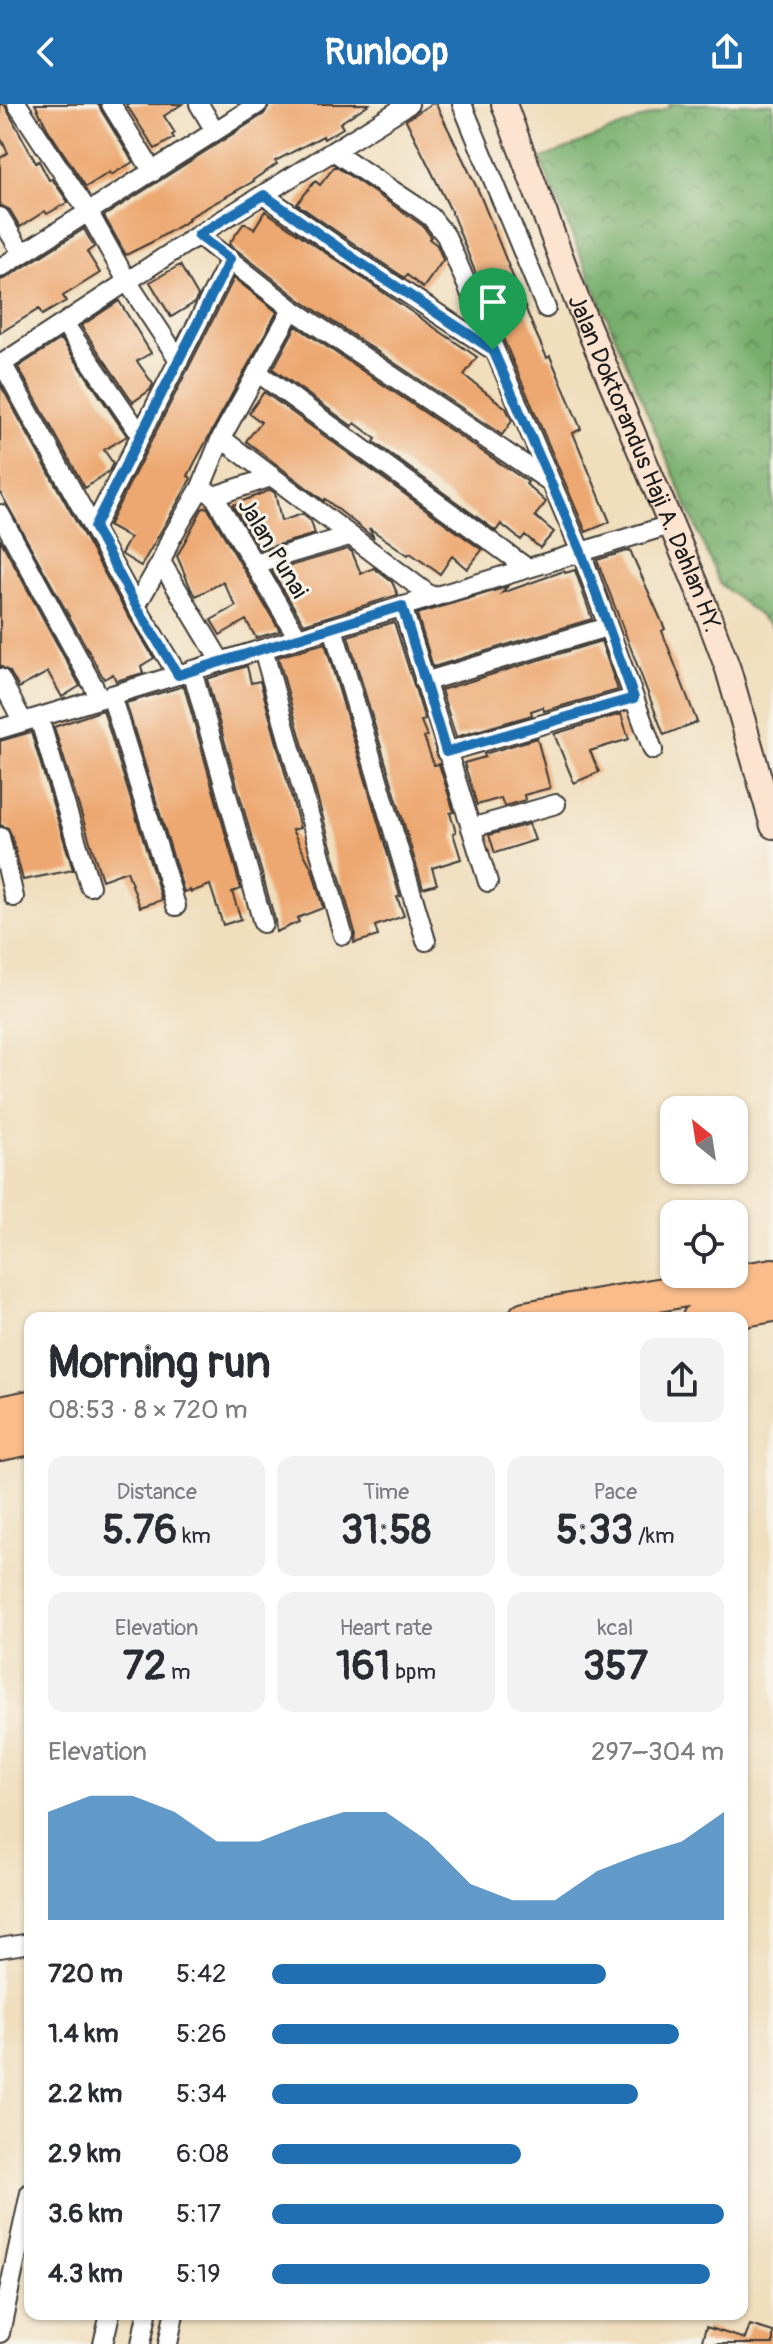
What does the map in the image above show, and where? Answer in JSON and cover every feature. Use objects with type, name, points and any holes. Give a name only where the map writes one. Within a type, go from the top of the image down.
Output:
[{"type":"highway","points":[[560,1312],[773,1275]]},
{"type":"highway","points":[[733,1312],[773,1305]]},
{"type":"highway","points":[[0,1413],[24,1408]]},
{"type":"highway","points":[[0,1444],[24,1439]]},
{"type":"street","points":[[17,104],[89,213],[127,281],[179,360]]},
{"type":"street","points":[[111,104],[153,172]]},
{"type":"street","points":[[199,104],[215,131]]},
{"type":"street","points":[[0,268],[258,104]]},
{"type":"street","points":[[263,923],[185,672],[136,606],[1,364],[333,151],[381,111],[409,104]]},
{"type":"street","points":[[462,104],[546,308]]},
{"type":"street","name":"Jalan Doktorandus Haji A. Dahlan HY.","points":[[504,104],[576,298],[701,596],[728,669],[773,826]]},
{"type":"street","points":[[333,151],[431,217],[446,236],[581,552],[653,750]]},
{"type":"street","points":[[264,195],[493,350]]},
{"type":"street","points":[[0,217],[22,253]]},
{"type":"street","points":[[198,235],[292,309],[550,482]]},
{"type":"street","points":[[94,527],[230,259]]},
{"type":"street","points":[[136,606],[170,540],[208,491],[221,438],[292,309]]},
{"type":"street","points":[[64,323],[140,434]]},
{"type":"street","points":[[257,372],[527,568]]},
{"type":"street","points":[[221,438],[432,597]]},
{"type":"street","points":[[208,491],[271,477]]},
{"type":"street","name":"Jalan Punai","points":[[208,491],[298,638]]},
{"type":"street","points":[[0,514],[106,697],[176,906]]},
{"type":"street","points":[[0,729],[670,525]]},
{"type":"street","points":[[254,564],[349,536]]},
{"type":"street","points":[[161,562],[221,662]]},
{"type":"street","points":[[402,606],[488,882]]},
{"type":"street","points":[[424,682],[607,627]]},
{"type":"street","points":[[333,628],[426,941]]},
{"type":"street","points":[[263,649],[343,935]]},
{"type":"street","points":[[0,678],[31,720],[90,886]]},
{"type":"street","points":[[446,752],[634,698]]},
{"type":"street","points":[[471,828],[556,804]]},
{"type":"street","points":[[0,837],[14,897]]},
{"type":"street","points":[[0,1948],[24,1944]]},
{"type":"street","points":[[0,2333],[24,2221]]},
{"type":"street","points":[[103,2344],[109,2320]]},
{"type":"street","points":[[141,2344],[146,2320]]},
{"type":"street","points":[[168,2344],[173,2320]]},
{"type":"green space","points":[[669,104],[773,104],[773,627],[720,584],[540,159],[670,107]]},
{"type":"building","points":[[0,104],[4,104],[36,163],[39,161],[49,180],[52,179],[68,202],[47,214],[45,211],[20,227],[10,210],[0,205],[0,158],[8,153],[0,137]]},
{"type":"building","points":[[35,104],[99,104],[133,162],[86,187]]},
{"type":"building","points":[[126,104],[182,104],[164,116],[175,133],[172,135],[174,138],[155,149]]},
{"type":"building","points":[[270,104],[369,104],[340,123],[343,128],[275,161],[277,164],[254,181],[126,255],[104,216],[264,114]]},
{"type":"building","points":[[436,104],[478,190],[534,329],[547,358],[550,356],[581,429],[573,433],[610,522],[586,532],[451,211],[406,120]]},
{"type":"building","points":[[335,166],[423,226],[431,237],[429,239],[437,245],[443,260],[423,288],[297,204],[315,181],[320,185]]},
{"type":"building","points":[[265,211],[477,357],[464,375],[506,408],[512,421],[502,435],[299,299],[229,244],[244,223],[254,229]]},
{"type":"building","points":[[84,229],[94,247],[87,252],[100,273],[63,296],[66,301],[42,315],[39,309],[0,333],[0,280]]},
{"type":"building","points":[[180,265],[198,296],[194,303],[171,317],[150,282]]},
{"type":"building","points":[[234,278],[277,312],[195,462],[182,495],[141,566],[121,554],[130,538],[108,526]]},
{"type":"building","points":[[119,301],[151,353],[137,361],[153,384],[150,390],[133,402],[81,326]]},
{"type":"building","points":[[296,326],[528,482],[526,484],[546,502],[535,516],[554,532],[540,548],[525,535],[521,540],[501,524],[496,531],[374,442],[376,439],[355,423],[352,426],[273,369]]},
{"type":"building","points":[[61,339],[127,436],[104,450],[113,463],[109,471],[85,488],[18,367]]},
{"type":"building","points":[[0,384],[154,658],[141,666],[143,673],[116,681],[113,674],[104,679],[0,492]]},
{"type":"building","points":[[264,392],[482,550],[467,569],[452,556],[440,574],[369,528],[374,538],[246,441],[261,422],[249,413]]},
{"type":"building","points":[[270,490],[275,493],[281,521],[302,514],[311,521],[315,534],[260,550],[233,505]]},
{"type":"building","points":[[207,507],[280,631],[256,638],[246,620],[220,635],[211,620],[236,606],[223,582],[196,596],[191,589],[177,556],[202,509]]},
{"type":"building","points":[[0,539],[80,686],[62,697],[48,672],[19,688],[10,672],[0,666]]},
{"type":"building","points":[[348,549],[361,574],[374,568],[392,582],[398,595],[304,624],[272,571]]},
{"type":"building","points":[[630,550],[665,629],[662,631],[697,722],[664,735],[597,560]]},
{"type":"building","points":[[575,570],[592,619],[433,667],[417,614],[507,587],[502,593]]},
{"type":"building","points":[[394,622],[425,720],[421,721],[427,736],[424,737],[434,765],[439,764],[454,812],[450,813],[461,859],[432,868],[437,884],[423,888],[348,636]]},
{"type":"building","points":[[601,641],[618,690],[544,711],[543,707],[531,711],[532,715],[456,737],[441,690]]},
{"type":"building","points":[[325,643],[404,916],[375,926],[378,936],[354,943],[355,932],[278,657]]},
{"type":"building","points":[[247,666],[251,683],[260,681],[300,828],[292,830],[312,869],[323,908],[297,918],[299,922],[276,932],[207,679]]},
{"type":"building","points":[[184,686],[241,889],[232,892],[241,919],[223,925],[210,885],[184,892],[126,703]]},
{"type":"building","points":[[103,710],[162,900],[140,907],[127,871],[102,880],[54,727]]},
{"type":"building","points":[[621,714],[629,739],[590,751],[599,772],[574,783],[554,734]]},
{"type":"building","points":[[31,732],[73,870],[23,880],[11,834],[8,828],[0,825],[0,741]]},
{"type":"building","points":[[537,738],[550,788],[524,795],[525,800],[504,806],[501,798],[477,805],[464,763]]},
{"type":"building","points":[[529,824],[535,840],[495,853],[489,835]]},
{"type":"building","points":[[750,2325],[773,2332],[773,2344],[701,2344],[706,2327],[745,2339]]},
{"type":"route","points":[[264,195],[493,350],[581,552],[634,698],[446,752],[402,606],[178,675],[136,606],[94,527],[230,259],[198,235],[264,195]]}]
